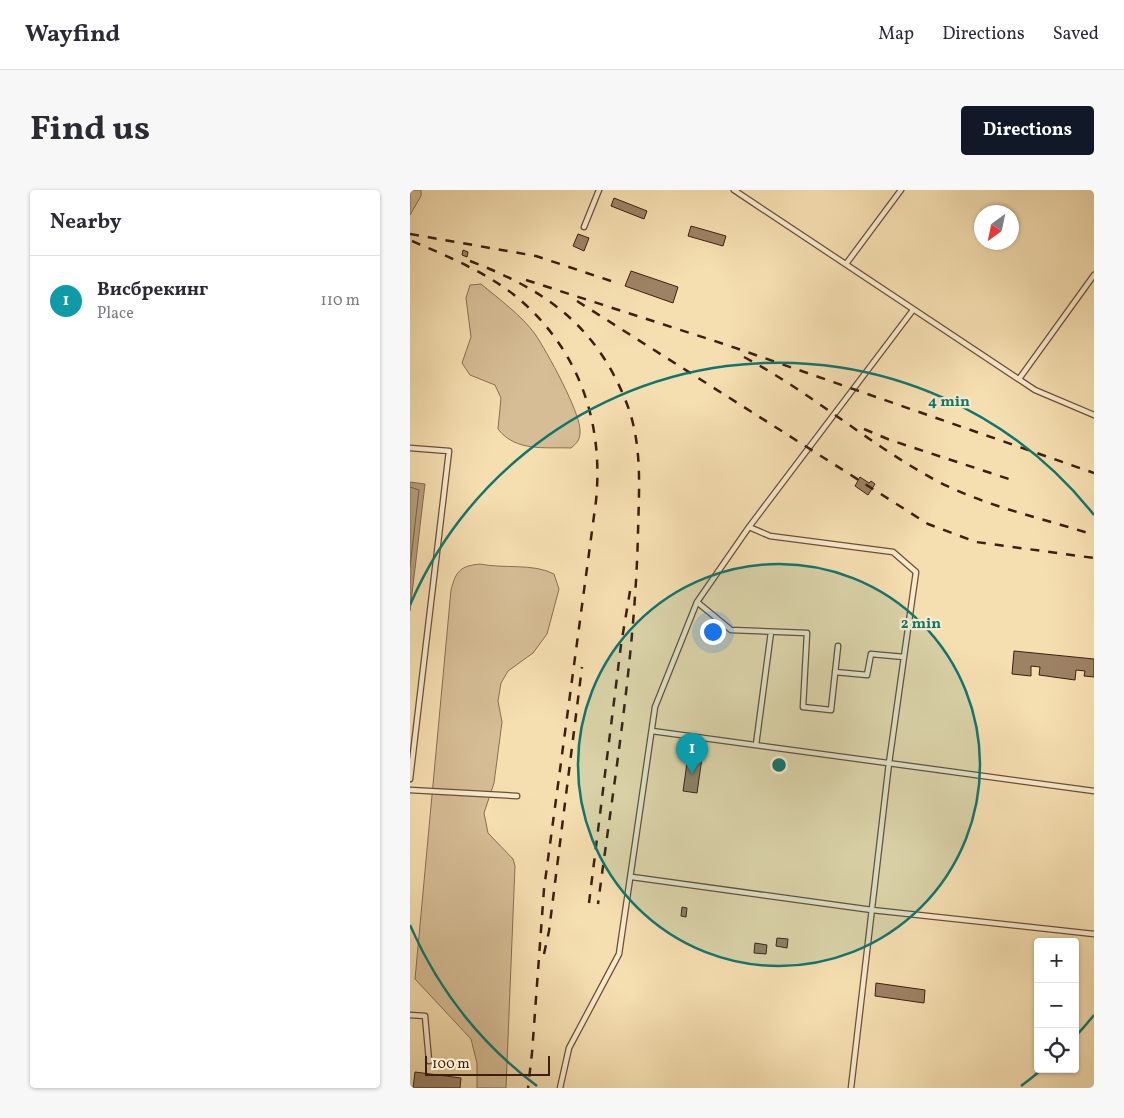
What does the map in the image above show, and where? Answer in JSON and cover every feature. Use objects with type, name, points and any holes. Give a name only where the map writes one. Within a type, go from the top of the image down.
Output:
[{"type":"lane","points":[[584,227],[599,190]]},
{"type":"lane","points":[[734,190],[1019,379],[1048,397],[1094,415]]},
{"type":"lane","points":[[846,264],[901,190]]},
{"type":"lane","points":[[1019,379],[1094,275]]},
{"type":"lane","points":[[560,1088],[569,1048],[619,954],[632,877],[655,707],[697,602],[749,527],[914,310]]},
{"type":"lane","points":[[410,448],[449,451],[410,779]]},
{"type":"lane","points":[[749,527],[770,536],[893,552],[916,572],[890,763],[851,1088]]},
{"type":"lane","points":[[697,602],[731,630],[807,633],[803,707],[831,710],[838,646]]},
{"type":"lane","points":[[756,745],[771,632]]},
{"type":"lane","points":[[835,672],[867,675],[871,654],[904,657]]},
{"type":"lane","points":[[652,731],[1094,791]]},
{"type":"lane","points":[[410,790],[518,796]]},
{"type":"lane","points":[[632,877],[872,910],[1094,934]]},
{"type":"lane","points":[[410,1015],[424,1016],[429,1061]]},
{"type":"shaded area","points":[[410,190],[421,190],[421,196],[410,215]]},
{"type":"shaded area","points":[[481,284],[523,320],[535,334],[555,368],[570,398],[579,424],[579,437],[571,448],[541,448],[522,445],[513,442],[498,429],[501,398],[495,385],[470,375],[462,363],[471,337],[466,298],[470,285]]},
{"type":"shaded area","points":[[480,564],[537,568],[554,574],[559,589],[547,634],[533,653],[508,671],[501,683],[498,701],[502,722],[494,783],[484,813],[488,833],[513,859],[515,866],[506,1088],[477,1088],[477,1063],[471,1039],[415,979],[451,590],[457,574],[463,568]]},
{"type":"water","points":[[410,482],[425,484],[410,611]]},
{"type":"building","points":[[614,198],[647,211],[644,219],[611,206]]},
{"type":"building","points":[[691,226],[726,236],[723,246],[688,236]]},
{"type":"building","points":[[578,234],[589,238],[584,251],[573,246]]},
{"type":"building","points":[[463,250],[468,252],[467,257],[462,255]]},
{"type":"building","points":[[631,271],[678,287],[673,303],[625,286]]},
{"type":"building","points":[[860,477],[869,483],[871,481],[875,484],[868,495],[855,486]]},
{"type":"building","points":[[1014,651],[1094,659],[1094,677],[1084,676],[1085,671],[1076,670],[1075,680],[1039,675],[1040,667],[1031,666],[1031,676],[1012,674]]},
{"type":"building","points":[[688,756],[702,758],[697,793],[683,791]]},
{"type":"building","points":[[682,907],[687,908],[686,917],[681,916]]},
{"type":"building","points":[[777,938],[788,939],[787,948],[776,946]]},
{"type":"building","points":[[755,943],[767,945],[766,954],[754,953]]},
{"type":"building","points":[[876,983],[925,990],[924,1003],[875,996]]},
{"type":"building","points":[[415,1072],[461,1078],[460,1088],[413,1088]]},
{"type":"railway","points":[[410,234],[536,256],[617,283]]},
{"type":"railway","points":[[412,241],[464,264],[489,278],[513,294],[536,315],[555,337],[570,361],[582,387],[596,442],[596,501],[544,889],[528,1088]]},
{"type":"railway","points":[[470,261],[521,284],[543,297],[582,329],[598,349],[612,372],[625,399],[635,432],[639,465],[639,499],[633,626],[623,719],[598,904]]},
{"type":"railway","points":[[526,280],[727,345],[1094,473]]},
{"type":"railway","points":[[577,301],[928,524],[976,542],[1094,558]]},
{"type":"railway","points":[[744,357],[794,387],[889,452],[939,482],[996,505],[1094,535]]},
{"type":"railway","points":[[864,429],[890,440],[1015,481]]},
{"type":"railway","points":[[589,903],[621,645],[630,591]]},
{"type":"railway","points":[[544,954],[549,931],[582,667]]},
{"type":"place","name":"Висбрекинг","points":[[692,774]]}]
